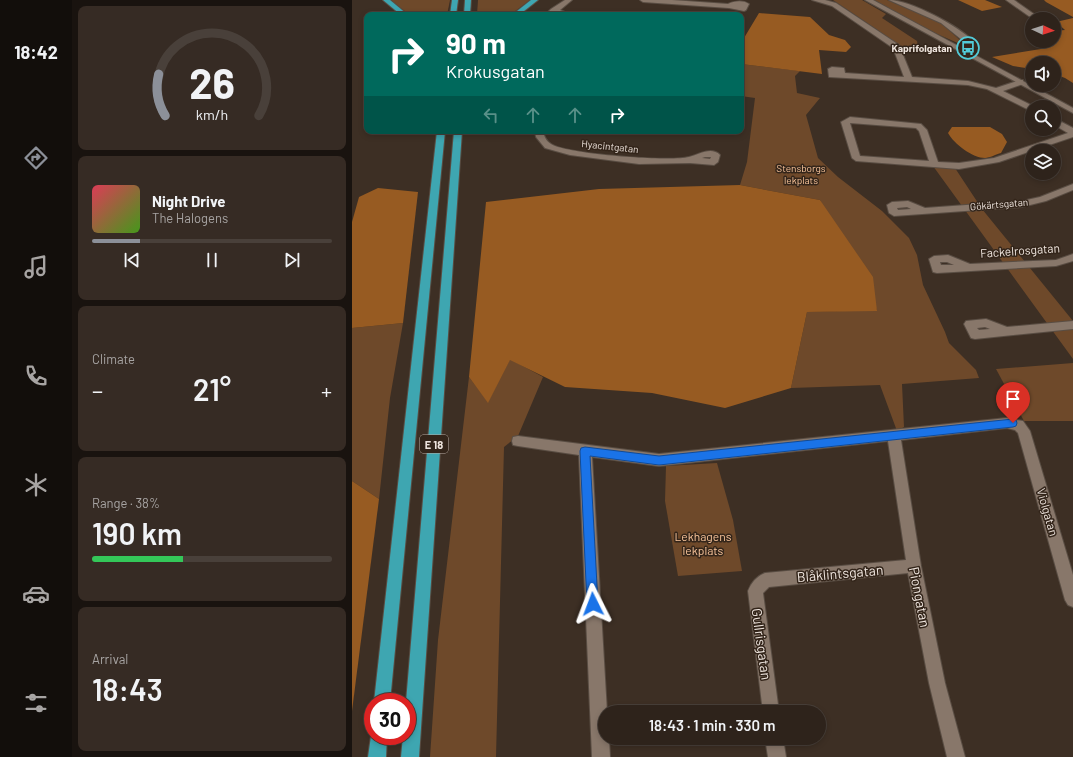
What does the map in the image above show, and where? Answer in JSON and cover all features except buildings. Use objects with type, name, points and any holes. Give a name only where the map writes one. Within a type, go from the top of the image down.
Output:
[{"type":"highway","points":[[386,0],[401,12]]},
{"type":"highway","points":[[453,12],[455,0]]},
{"type":"highway","points":[[467,12],[468,0]]},
{"type":"highway","points":[[519,12],[535,0]]},
{"type":"highway","name":"E 18","points":[[383,693],[441,134]]},
{"type":"highway","name":"E 18","points":[[410,757],[458,134]]},
{"type":"highway","points":[[377,757],[378,745]]},
{"type":"street","points":[[552,12],[569,0]]},
{"type":"street","points":[[643,0],[729,6]]},
{"type":"street","points":[[815,0],[834,4],[896,47],[910,79]]},
{"type":"street","points":[[868,0],[1073,111]]},
{"type":"street","points":[[892,0],[943,22],[970,42]]},
{"type":"street","points":[[1009,0],[1027,12]]},
{"type":"street","points":[[841,75],[968,83],[993,89],[1025,105]]},
{"type":"street","points":[[993,89],[1010,76]]},
{"type":"street","points":[[993,89],[1020,82]]},
{"type":"street","points":[[934,164],[923,130],[918,126],[850,120],[844,122],[856,158],[959,166],[996,160],[1073,133]]},
{"type":"street","points":[[1061,125],[1073,133]]},
{"type":"street","name":"Hyacintgatan","points":[[539,134],[548,146],[563,151],[639,161],[690,160]]},
{"type":"street","name":"Gökärtsgatan","points":[[922,210],[1022,204],[1043,199],[1073,187]]},
{"type":"street","name":"Fackelrosgatan","points":[[968,267],[1056,263],[1073,257]]},
{"type":"street","points":[[1007,332],[1073,325]]},
{"type":"street","name":"Violgatan","points":[[894,435],[1007,423],[1019,425],[1024,431],[1073,600]]},
{"type":"street","points":[[518,441],[659,460],[894,435]]},
{"type":"street","name":"Piongatan","points":[[894,435],[914,566],[937,683],[956,757]]},
{"type":"street","points":[[585,451],[601,757]]},
{"type":"street","name":"Blåklintsgatan","points":[[766,580],[914,566]]},
{"type":"street","name":"Gullrisgatan","points":[[766,580],[755,590],[770,705]]},
{"type":"street","points":[[775,745],[777,757]]},
{"type":"green space","points":[[390,0],[450,0],[448,12],[406,12]]},
{"type":"green space","points":[[478,0],[530,0],[514,12],[477,12]]},
{"type":"green space","points":[[833,0],[862,0],[886,14],[882,18],[917,41],[919,51],[904,50]]},
{"type":"green space","points":[[873,0],[887,0],[941,23],[962,42],[960,44],[935,33]]},
{"type":"green space","name":"Stensborgs lekplats","points":[[744,64],[800,71],[795,76],[797,93],[820,98],[806,115],[818,158],[838,177],[882,211],[909,238],[917,255],[923,285],[949,343],[976,370],[979,378],[902,384],[904,427],[897,431],[880,385],[791,388],[807,312],[877,310],[820,200],[740,185],[747,162],[755,98],[744,96]]},
{"type":"green space","points":[[933,166],[955,168],[982,209],[1073,321],[1073,359]]},
{"type":"green space","points":[[403,323],[390,398],[379,499],[352,481],[352,328]]},
{"type":"green space","points":[[510,359],[543,377],[518,436],[504,447],[496,757],[430,757],[438,640],[469,377],[488,402]]},
{"type":"green space","points":[[1073,363],[1073,421],[1024,421],[996,369]]},
{"type":"green space","name":"Lekhagens lekplats","points":[[717,463],[733,520],[742,571],[678,576],[665,501],[666,466]]},
{"type":"shaded area","points":[[958,0],[985,0],[1002,7],[982,11]]},
{"type":"shaded area","points":[[1044,0],[1073,0],[1073,17],[1046,2]]},
{"type":"shaded area","points":[[759,13],[810,17],[829,35],[845,40],[851,47],[846,52],[819,50],[822,74],[744,64],[744,38]]},
{"type":"shaded area","points":[[1073,18],[1073,83],[1061,77],[1061,56],[1025,56],[1025,68],[1013,66],[992,57],[1047,48],[1061,48],[1061,30],[1065,30],[1061,26],[1061,21]]},
{"type":"shaded area","points":[[952,127],[990,127],[1002,134],[1007,142],[1001,153],[987,158],[975,156],[964,150],[951,137],[948,133]]},
{"type":"shaded area","points":[[740,185],[820,200],[873,277],[877,311],[807,312],[791,388],[725,408],[652,393],[565,387],[510,360],[488,403],[469,377],[486,202],[599,189]]},
{"type":"shaded area","points":[[378,188],[418,192],[403,323],[352,328],[352,222],[359,197]]},
{"type":"shaded area","points":[[352,481],[379,499],[352,711]]},
{"type":"place","name":"Kaprifolgatan","points":[[968,48]]},
{"type":"route","points":[[593,604],[585,451],[659,460],[1013,423]]}]
